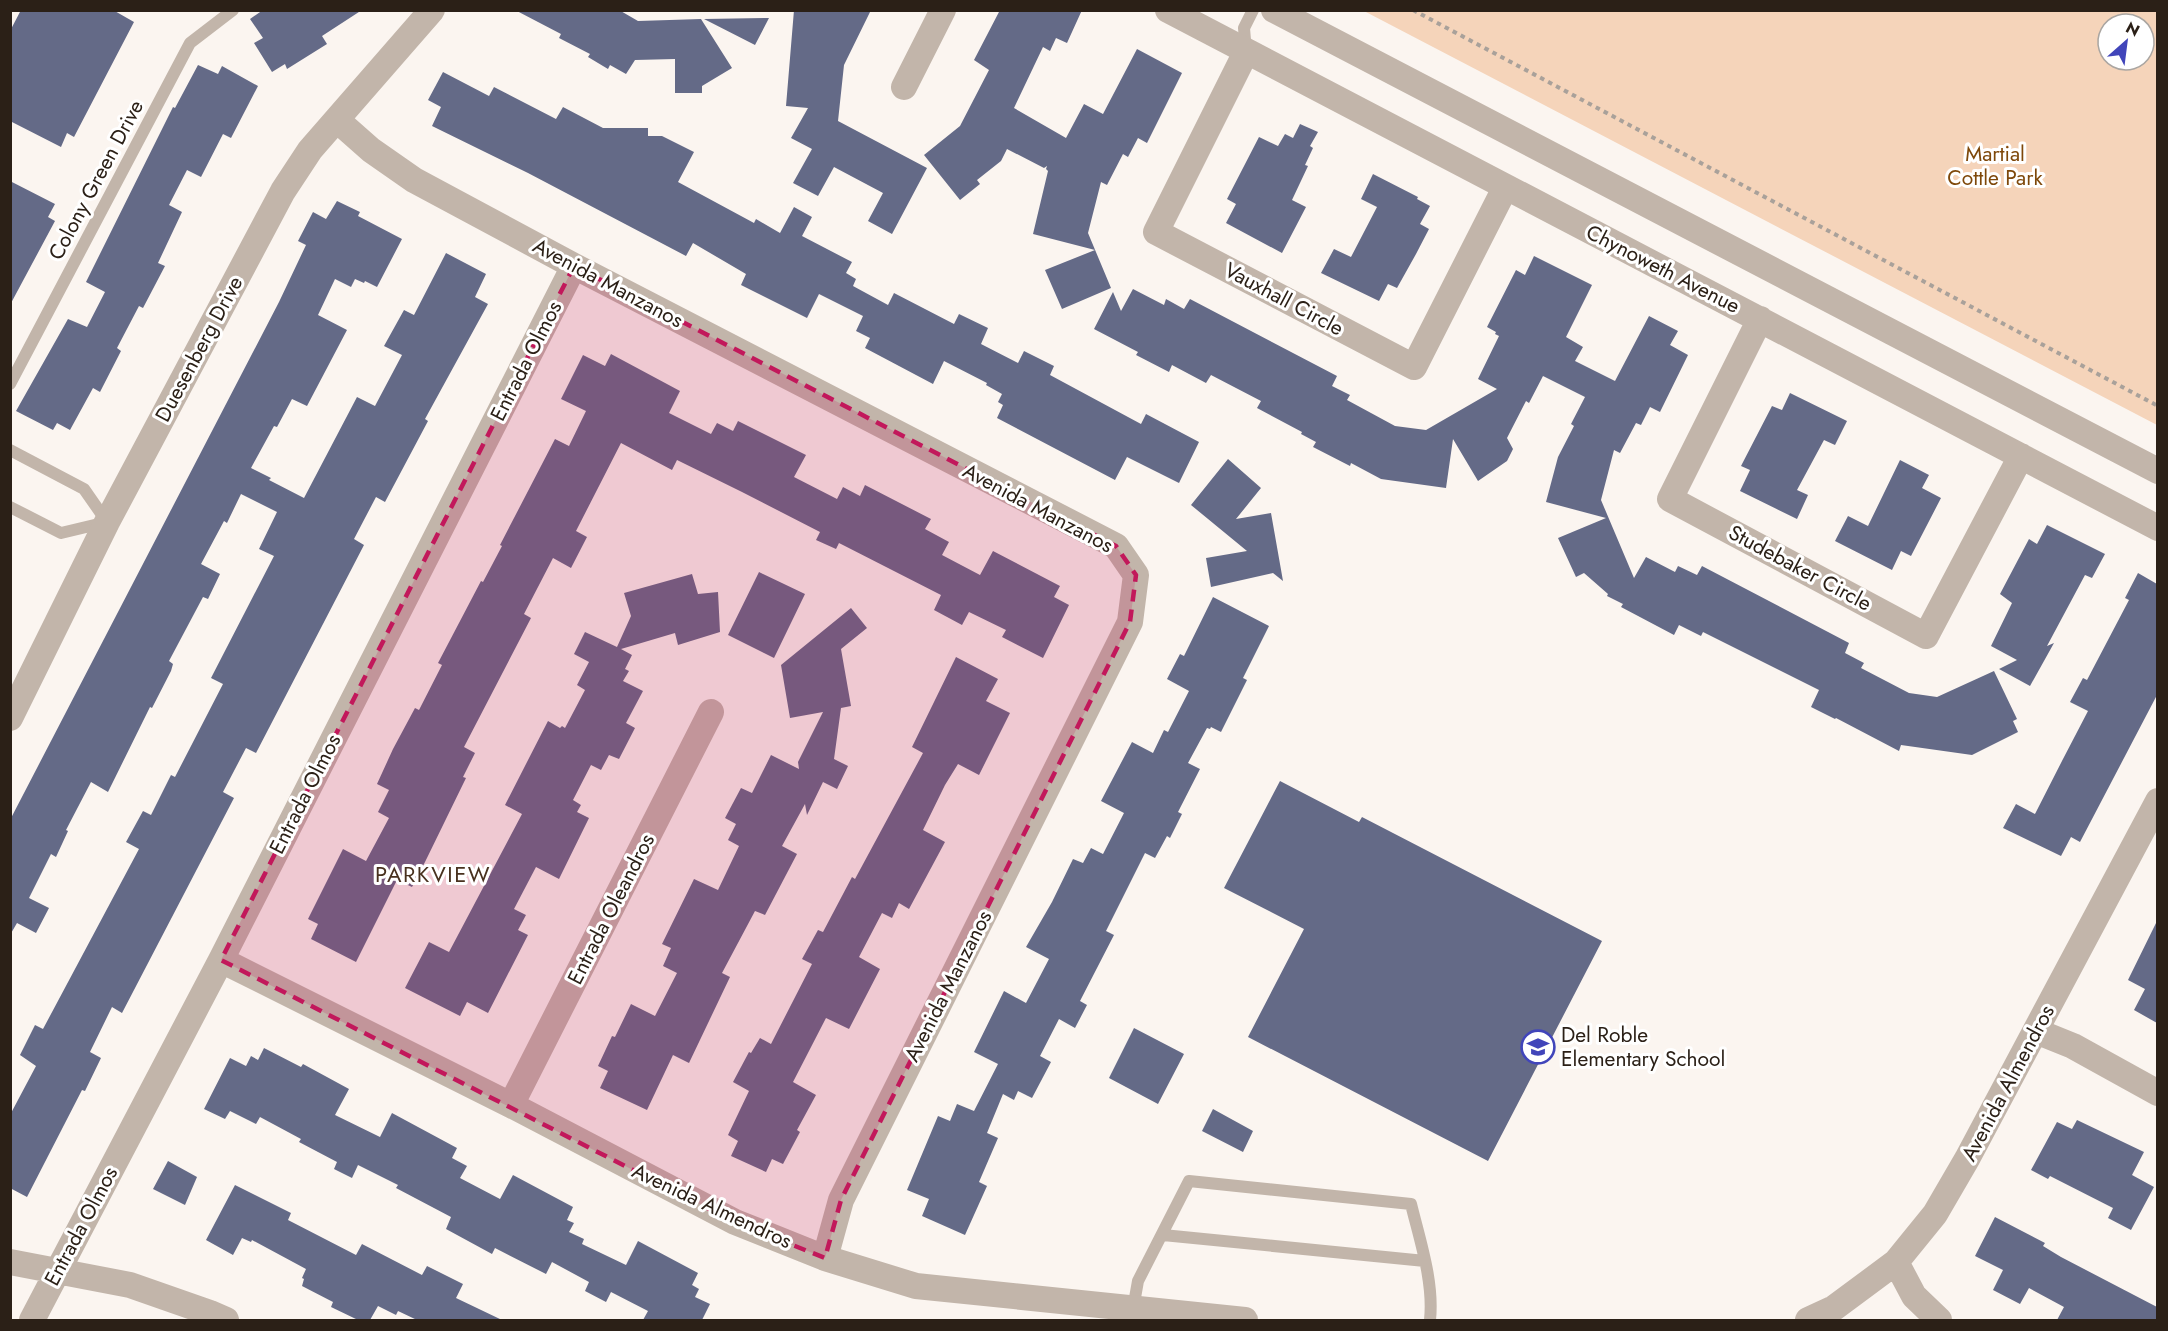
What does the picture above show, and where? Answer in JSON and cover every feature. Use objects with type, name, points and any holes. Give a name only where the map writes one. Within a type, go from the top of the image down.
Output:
[{"type":"street","name":"Duesenberg Drive","points":[[10,718],[107,522],[283,191],[310,150],[432,10]]},
{"type":"street","points":[[904,87],[943,10]]},
{"type":"street","name":"Chynoweth Avenue","points":[[1168,10],[2157,528]]},
{"type":"street","points":[[1274,10],[2157,471]]},
{"type":"street","name":"Vauxhall Circle","points":[[1246,52],[1156,232],[1414,367],[1505,188]]},
{"type":"street","name":"Avenida Manzanos","points":[[337,120],[371,150],[414,180],[574,266],[1116,546],[1136,575],[1130,622],[842,1200],[825,1258]]},
{"type":"street","name":"Entrada Olmos","points":[[32,1320],[221,960],[574,266]]},
{"type":"street","name":"Studebaker Circle","points":[[1760,319],[1670,499],[1926,636],[2021,456]]},
{"type":"street","name":"Entrada Oleandros","points":[[511,1106],[711,712]]},
{"type":"street","name":"Avenida Almendros","points":[[1808,1320],[1834,1308],[1896,1262],[1935,1214],[2036,1031],[2157,801]]},
{"type":"street","name":"Avenida Almendros","points":[[221,960],[735,1222],[825,1258],[916,1287],[1245,1320]]},
{"type":"street","points":[[2036,1031],[2073,1046],[2157,1093]]},
{"type":"street","points":[[10,1262],[130,1285],[226,1320]]},
{"type":"street","points":[[1896,1262],[1914,1296],[1939,1320]]},
{"type":"lane","name":"Colony Green Drive","points":[[10,384],[190,42],[233,10]]},
{"type":"lane","points":[[1246,52],[1244,28],[1253,10]]},
{"type":"lane","points":[[10,450],[84,489],[107,522],[61,533],[10,507]]},
{"type":"lane","points":[[1133,1309],[1138,1281],[1189,1181],[1411,1204],[1425,1261],[1431,1310],[1430,1320]]},
{"type":"lane","points":[[1163,1234],[1425,1261]]},
{"type":"path","points":[[1413,10],[2157,406]]},
{"type":"highlighted area","points":[[574,266],[1116,546],[1136,575],[1130,622],[841,1200],[825,1258],[735,1222],[221,960]]},
{"type":"green space","name":"Martial Cottle Park","points":[[1364,11],[2157,11],[2157,425]]},
{"type":"building","points":[[21,10],[113,10],[134,22],[74,137],[67,133],[61,147],[10,121],[10,31]]},
{"type":"building","points":[[263,10],[362,10],[322,36],[327,44],[287,69],[285,64],[272,72],[254,43],[263,38],[250,19]]},
{"type":"building","points":[[515,10],[619,10],[638,21],[701,19],[732,68],[702,86],[702,93],[675,93],[675,59],[635,60],[626,74],[610,65],[608,69],[588,57],[590,54],[559,38],[561,34]]},
{"type":"building","points":[[794,10],[871,10],[844,65],[838,121],[927,168],[892,234],[868,221],[883,193],[834,167],[818,196],[793,183],[812,149],[791,138],[808,108],[786,106]]},
{"type":"building","points":[[1000,10],[1082,10],[1067,43],[1056,38],[1050,51],[1043,47],[1014,108],[1066,138],[1084,104],[1103,114],[1137,49],[1182,73],[1147,143],[1138,138],[1128,157],[1123,154],[1107,185],[1101,182],[1088,233],[1111,288],[1062,309],[1045,270],[1095,250],[1033,234],[1048,171],[1047,166],[1044,168],[1007,149],[1001,161],[977,180],[980,184],[960,200],[924,155],[960,126],[989,70],[974,60]]},
{"type":"building","points":[[769,18],[755,45],[704,19]]},
{"type":"building","points":[[198,65],[218,74],[222,66],[258,86],[231,138],[223,134],[201,177],[187,170],[169,205],[182,212],[158,263],[165,266],[143,308],[139,306],[117,348],[121,351],[100,392],[93,388],[70,430],[57,423],[53,430],[16,411],[68,319],[87,327],[105,292],[86,282],[173,107],[175,108]]},
{"type":"building","points":[[443,72],[489,96],[494,87],[556,119],[563,107],[603,128],[648,128],[648,136],[662,136],[694,152],[678,182],[754,223],[756,219],[780,233],[794,207],[812,217],[802,236],[852,262],[846,273],[856,279],[853,286],[888,305],[894,293],[954,324],[959,314],[988,328],[981,344],[1018,363],[1024,351],[1054,366],[1050,375],[1141,424],[1146,414],[1199,442],[1179,483],[1127,457],[1115,480],[997,418],[1003,405],[998,402],[1002,394],[986,385],[987,383],[944,361],[933,384],[865,348],[870,338],[856,331],[863,316],[819,294],[807,318],[741,285],[746,274],[693,243],[686,256],[528,173],[432,126],[441,107],[428,100]]},
{"type":"building","points":[[1300,124],[1318,132],[1310,146],[1313,148],[1305,165],[1308,166],[1292,200],[1306,207],[1282,253],[1226,223],[1236,204],[1227,199],[1259,137],[1278,146],[1285,134],[1293,138]]},
{"type":"building","points":[[1373,174],[1418,197],[1417,199],[1430,206],[1420,224],[1429,229],[1416,254],[1397,288],[1388,284],[1379,301],[1321,273],[1334,249],[1351,257],[1377,207],[1361,199]]},
{"type":"building","points":[[10,181],[55,204],[48,217],[55,221],[10,305]]},
{"type":"building","points":[[337,201],[360,212],[358,216],[402,239],[377,287],[355,279],[351,287],[335,279],[318,315],[347,330],[307,406],[292,399],[251,468],[304,498],[357,397],[375,406],[402,355],[384,346],[404,310],[414,315],[446,253],[486,274],[475,297],[488,304],[425,419],[428,421],[385,502],[376,497],[354,539],[364,545],[256,753],[246,748],[223,792],[234,798],[122,1013],[112,1007],[90,1052],[101,1058],[27,1197],[10,1188],[10,1115],[36,1066],[20,1055],[35,1025],[43,1029],[139,849],[126,842],[143,811],[151,815],[171,775],[175,777],[223,684],[211,678],[274,556],[259,549],[277,512],[241,494],[227,523],[224,521],[201,564],[220,574],[208,599],[203,597],[169,661],[173,664],[171,671],[152,708],[150,707],[108,792],[91,782],[66,830],[68,831],[56,857],[51,854],[29,898],[49,908],[36,933],[17,923],[10,935],[10,820],[279,302],[306,245],[298,241],[313,212],[326,219]]},
{"type":"building","points":[[1534,256],[1592,285],[1566,337],[1583,347],[1575,361],[1615,381],[1649,316],[1678,331],[1670,345],[1688,355],[1660,412],[1650,407],[1641,425],[1636,423],[1620,453],[1614,450],[1601,500],[1634,578],[1646,557],[1675,572],[1678,566],[1697,575],[1702,566],[1849,643],[1845,653],[1864,663],[1861,668],[1909,693],[1937,697],[1994,671],[2017,719],[2013,721],[2018,732],[1972,755],[1901,745],[1899,751],[1811,707],[1819,690],[1703,632],[1701,636],[1679,625],[1674,635],[1621,607],[1623,604],[1607,596],[1608,594],[1584,573],[1576,577],[1558,538],[1606,518],[1546,502],[1558,457],[1574,426],[1571,424],[1585,397],[1543,376],[1529,403],[1526,401],[1507,438],[1513,449],[1507,461],[1478,481],[1453,439],[1446,488],[1381,479],[1351,463],[1350,466],[1313,447],[1316,442],[1301,434],[1302,432],[1257,408],[1261,401],[1211,375],[1206,383],[1172,365],[1169,372],[1136,355],[1138,352],[1094,329],[1113,292],[1121,311],[1133,289],[1164,305],[1166,299],[1184,309],[1190,299],[1337,376],[1332,386],[1350,395],[1347,400],[1395,426],[1426,430],[1497,389],[1478,379],[1499,336],[1487,327],[1516,270],[1525,275]]},
{"type":"building","points":[[611,354],[680,391],[669,413],[711,434],[717,423],[733,431],[738,421],[806,455],[794,477],[837,499],[843,487],[860,496],[865,485],[931,519],[925,529],[949,542],[942,555],[980,575],[993,551],[1060,586],[1054,597],[1069,605],[1043,658],[1002,637],[1006,630],[969,612],[962,625],[934,610],[941,595],[839,543],[836,549],[816,540],[820,532],[742,492],[677,460],[672,470],[621,443],[576,531],[587,537],[571,568],[553,558],[524,614],[531,618],[464,747],[475,753],[463,777],[466,778],[425,862],[412,887],[397,880],[356,962],[311,939],[318,924],[308,919],[343,849],[366,861],[389,818],[378,812],[389,790],[377,784],[393,749],[415,708],[419,710],[442,665],[438,663],[502,546],[500,545],[555,439],[569,446],[586,411],[561,399],[583,355],[605,366]]},
{"type":"building","points":[[1790,393],[1847,421],[1835,445],[1824,440],[1797,490],[1808,495],[1797,519],[1740,491],[1750,470],[1741,466],[1772,406],[1782,410]]},
{"type":"building","points":[[1228,459],[1261,488],[1236,519],[1271,513],[1283,581],[1273,573],[1211,587],[1206,558],[1247,551],[1191,505]]},
{"type":"building","points":[[1900,460],[1929,475],[1922,488],[1941,498],[1911,556],[1901,551],[1892,570],[1835,541],[1848,516],[1868,526]]},
{"type":"building","points":[[2047,525],[2105,554],[2092,578],[2085,575],[2047,646],[2054,643],[2030,686],[1999,669],[2017,660],[1991,646],[2012,603],[2000,594],[2029,539],[2037,544]]},
{"type":"building","points":[[759,572],[805,594],[774,658],[728,635]]},
{"type":"building","points":[[2138,573],[2157,584],[2157,695],[2080,842],[2071,837],[2061,856],[2003,828],[2016,804],[2035,814],[2088,711],[2070,702],[2083,678],[2087,680],[2129,600],[2125,598]]},
{"type":"building","points":[[692,574],[698,594],[718,592],[720,632],[678,645],[675,633],[621,649],[632,655],[625,669],[629,671],[623,681],[643,691],[626,723],[635,728],[619,759],[609,755],[601,770],[591,765],[573,800],[581,805],[577,812],[589,818],[559,879],[536,867],[514,909],[526,915],[518,930],[528,935],[488,1013],[467,1002],[460,1016],[405,988],[429,942],[449,952],[522,814],[505,805],[548,721],[560,728],[562,726],[565,728],[585,690],[577,685],[589,662],[574,654],[585,632],[617,647],[631,616],[624,593]]},
{"type":"building","points":[[1213,597],[1269,626],[1243,678],[1247,680],[1221,732],[1211,727],[1207,728],[1188,763],[1200,769],[1178,812],[1182,814],[1170,838],[1167,836],[1155,858],[1145,853],[1106,931],[1114,935],[1080,1001],[1087,1005],[1075,1028],[1059,1019],[1040,1056],[1051,1062],[1032,1098],[1018,1091],[1014,1100],[1003,1094],[987,1133],[998,1138],[979,1182],[987,1186],[965,1235],[922,1216],[929,1199],[907,1190],[938,1116],[950,1121],[957,1104],[974,1111],[998,1064],[974,1052],[1004,991],[1026,1003],[1049,959],[1026,947],[1073,859],[1083,863],[1091,848],[1103,854],[1124,813],[1101,801],[1132,742],[1153,753],[1164,730],[1168,732],[1189,691],[1167,679],[1180,654],[1184,656]]},
{"type":"building","points":[[851,608],[867,628],[841,649],[851,706],[841,708],[834,759],[848,766],[837,789],[823,782],[807,815],[805,804],[782,846],[797,854],[765,915],[755,911],[722,973],[730,977],[689,1063],[673,1055],[647,1110],[600,1088],[608,1071],[598,1066],[631,1004],[655,1016],[677,973],[663,966],[671,948],[662,944],[694,879],[718,890],[739,846],[728,840],[736,824],[725,818],[741,788],[752,793],[771,755],[799,769],[798,762],[823,712],[790,718],[781,665]]},
{"type":"building","points":[[956,657],[998,679],[986,701],[1010,713],[979,775],[958,764],[945,785],[923,830],[945,842],[909,909],[899,903],[892,918],[882,913],[859,957],[880,969],[849,1029],[826,1018],[793,1082],[816,1095],[797,1130],[800,1132],[783,1164],[772,1159],[766,1172],[731,1156],[738,1141],[728,1135],[749,1091],[733,1082],[749,1052],[751,1053],[760,1038],[771,1044],[812,964],[802,959],[818,930],[823,932],[852,877],[855,879],[923,753],[912,747]]},
{"type":"building","points":[[1280,781],[1359,822],[1362,817],[1602,941],[1488,1161],[1248,1037],[1304,929],[1224,888]]},
{"type":"building","points":[[2157,921],[2157,1023],[2134,1010],[2145,989],[2128,980]]},
{"type":"building","points":[[1134,1028],[1184,1054],[1158,1104],[1109,1078]]},
{"type":"building","points":[[264,1048],[301,1067],[303,1064],[349,1089],[335,1115],[380,1137],[392,1113],[457,1148],[452,1158],[467,1166],[460,1178],[500,1199],[513,1175],[573,1207],[567,1220],[574,1223],[569,1232],[584,1239],[582,1244],[626,1265],[638,1241],[698,1273],[692,1285],[699,1289],[695,1297],[710,1304],[702,1320],[643,1320],[648,1311],[611,1292],[606,1302],[585,1291],[589,1282],[552,1262],[546,1274],[495,1248],[492,1254],[446,1229],[451,1217],[396,1188],[398,1185],[358,1165],[352,1178],[334,1169],[337,1162],[299,1142],[301,1139],[260,1117],[256,1124],[230,1111],[225,1119],[204,1109],[230,1058],[246,1066],[251,1056],[258,1060]]},
{"type":"building","points":[[1213,1109],[1253,1131],[1243,1152],[1202,1131]]},
{"type":"building","points":[[2077,1120],[2144,1152],[2132,1175],[2154,1187],[2131,1230],[2108,1218],[2113,1208],[2050,1176],[2048,1179],[2031,1170],[2057,1122],[2072,1129]]},
{"type":"building","points":[[168,1161],[197,1177],[185,1205],[153,1189]]},
{"type":"building","points":[[235,1185],[291,1213],[288,1220],[356,1255],[362,1244],[422,1275],[427,1266],[463,1284],[456,1298],[502,1320],[417,1320],[398,1311],[396,1315],[378,1306],[370,1320],[358,1320],[331,1307],[333,1302],[302,1286],[304,1279],[302,1278],[306,1269],[252,1240],[251,1242],[242,1238],[233,1255],[206,1240]]},
{"type":"building","points":[[1995,1217],[2045,1243],[2043,1246],[2061,1257],[2157,1307],[2157,1320],[2057,1320],[2064,1307],[2029,1288],[2020,1304],[1993,1290],[2003,1270],[1975,1256]]},
{"type":"place","name":"Del Roble Elementary School","points":[[1538,1047]]},
{"type":"district","name":"PARKVIEW","points":[[433,874]]}]
